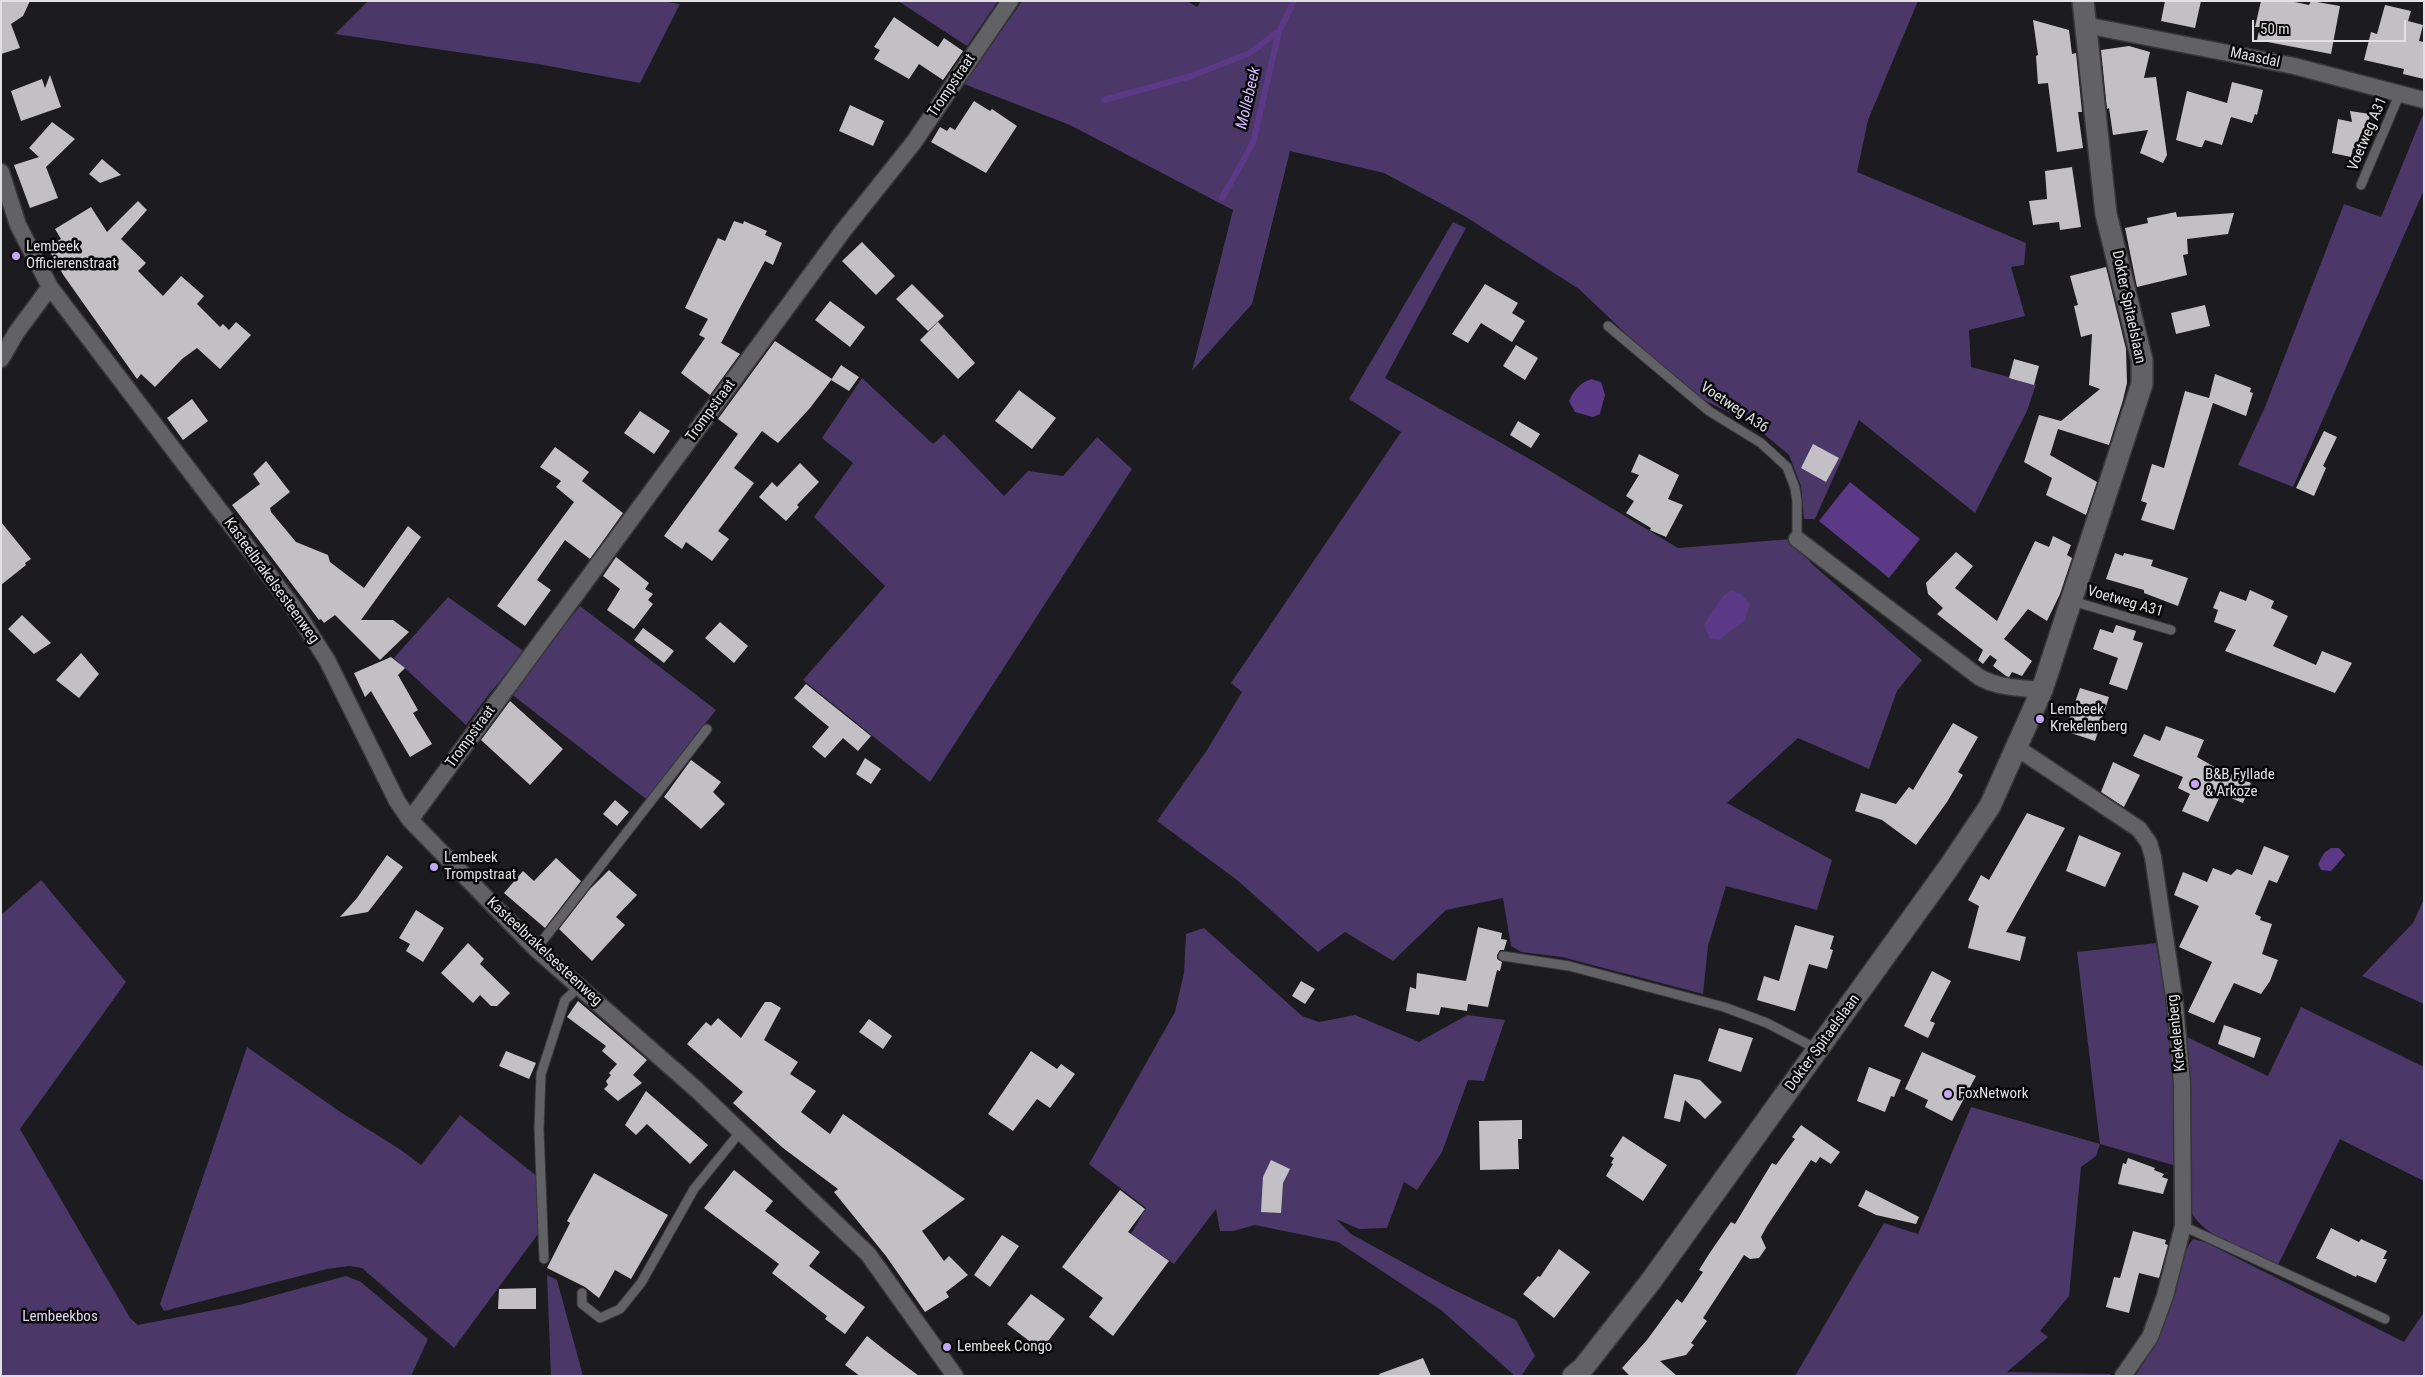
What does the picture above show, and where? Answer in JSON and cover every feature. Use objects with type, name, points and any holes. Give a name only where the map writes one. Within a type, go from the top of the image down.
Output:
[{"type":"street","name":"Trompstraat","points":[[410,820],[843,231],[914,142],[1010,1]]},
{"type":"street","name":"Dokter Spitaelslaan","points":[[1573,1376],[1583,1368],[1652,1281],[1819,1050],[1990,806],[2042,690],[2142,384],[2142,360],[2106,214],[2082,1]]},
{"type":"street","name":"Maasdal","points":[[2085,24],[2294,66],[2424,100]]},
{"type":"street","name":"Kasteelbrakelsesteenweg","points":[[1,172],[18,225],[50,287],[294,608],[327,660],[397,801],[410,820],[536,949],[579,987],[639,1031],[868,1254],[955,1376]]},
{"type":"street","points":[[1,359],[16,333],[50,287]]},
{"type":"street","points":[[1797,539],[1979,677],[2002,686],[2042,690]]},
{"type":"street","name":"Krekelenberg","points":[[2017,748],[2139,829],[2149,843],[2175,1004],[2182,1083],[2183,1226],[2165,1296],[2150,1336],[2123,1376]]},
{"type":"lane","name":"Voetweg A31","points":[[2362,185],[2400,94]]},
{"type":"lane","name":"Voetweg A36","points":[[1608,326],[1709,411],[1761,443],[1787,467],[1795,488],[1797,502],[1797,539]]},
{"type":"lane","name":"Voetweg A31","points":[[2071,601],[2171,630]]},
{"type":"lane","points":[[536,949],[707,729]]},
{"type":"lane","points":[[1503,956],[1569,966],[1724,1007],[1767,1023],[1819,1050]]},
{"type":"lane","points":[[544,1258],[539,1129],[541,1074],[565,1000],[579,987]]},
{"type":"lane","points":[[582,1293],[582,1304],[600,1318],[620,1310],[641,1283],[694,1189],[741,1132]]},
{"type":"lane","points":[[2183,1226],[2385,1319]]},
{"type":"green space","points":[[368,1],[661,1],[680,4],[640,83],[538,64],[335,34]]},
{"type":"green space","points":[[898,1],[998,1],[967,46]]},
{"type":"green space","points":[[1022,1],[1187,1],[1197,7],[1201,1],[1918,1],[1868,120],[1857,172],[2026,243],[2024,265],[2011,267],[2025,316],[1969,330],[1971,367],[2036,384],[2027,411],[1975,513],[1859,420],[1815,519],[1804,519],[1801,486],[1789,455],[1752,424],[1700,398],[1643,350],[1579,289],[1466,217],[1384,173],[1290,151],[1252,304],[1192,371],[1233,210],[1070,125],[964,84]]},
{"type":"green space","points":[[2424,112],[2424,190],[2293,487],[2238,465],[2265,407],[2344,204],[2381,217]]},
{"type":"green space","points":[[1453,222],[1466,228],[1385,378],[1535,462],[1678,548],[1792,539],[1812,564],[1922,660],[1897,691],[1869,769],[1798,738],[1727,803],[1832,860],[1817,910],[1726,886],[1708,946],[1703,994],[1562,957],[1521,952],[1511,946],[1503,898],[1446,910],[1393,961],[1345,932],[1318,952],[1237,880],[1157,821],[1207,750],[1242,692],[1231,683],[1401,432],[1349,399]]},
{"type":"green space","points":[[862,378],[933,444],[944,434],[1004,496],[1028,471],[1063,476],[1097,437],[1132,469],[930,782],[803,680],[885,586],[814,517],[853,463],[822,438]]},
{"type":"green space","points":[[448,597],[525,652],[489,694],[466,725],[394,658]]},
{"type":"green space","points":[[580,606],[716,710],[646,799],[510,693]]},
{"type":"green space","name":"Lembeekbos","points":[[41,880],[126,982],[20,1129],[130,1318],[138,1325],[239,1305],[346,1276],[361,1282],[428,1339],[411,1376],[1,1376],[1,915]]},
{"type":"green space","points":[[2424,899],[2424,1004],[2362,976],[2413,923]]},
{"type":"green space","points":[[1204,928],[1302,1016],[1319,1022],[1355,1015],[1419,1042],[1467,1015],[1505,1020],[1484,1081],[1468,1080],[1442,1152],[1417,1190],[1404,1182],[1387,1228],[1359,1229],[1336,1219],[1351,1234],[1444,1285],[1516,1320],[1535,1356],[1521,1376],[1515,1376],[1441,1310],[1338,1242],[1255,1225],[1233,1231],[1220,1231],[1216,1209],[1174,1264],[1131,1234],[1146,1208],[1089,1164],[1175,1012],[1184,973],[1186,934]]},
{"type":"green space","points":[[2156,943],[2174,1045],[2178,1108],[2173,1165],[2100,1144],[2077,952]]},
{"type":"green space","points":[[2301,1007],[2424,1067],[2424,1181],[2340,1139],[2277,1267],[2216,1236],[2196,1220],[2191,1211],[2187,1037],[2268,1076]]},
{"type":"green space","points":[[247,1047],[421,1165],[460,1115],[538,1177],[538,1234],[454,1348],[362,1268],[349,1266],[327,1269],[164,1311],[160,1304]]},
{"type":"green space","points":[[1971,1107],[2100,1144],[2096,1156],[2081,1167],[2069,1296],[2040,1331],[2048,1337],[2007,1372],[2111,1374],[2110,1376],[1795,1376],[1884,1223],[1918,1234]]},
{"type":"green space","points":[[2193,1239],[2205,1242],[2404,1342],[2424,1312],[2424,1376],[2135,1376],[2159,1336],[2168,1311],[2179,1267]]},
{"type":"green space","points":[[547,1275],[557,1280],[583,1376],[551,1376]]},
{"type":"shaded area","points":[[1591,379],[1601,382],[1605,395],[1600,414],[1593,417],[1575,412],[1569,401],[1578,387]]},
{"type":"shaded area","points":[[1850,482],[1920,539],[1889,578],[1819,521]]},
{"type":"shaded area","points":[[1731,590],[1741,594],[1750,604],[1745,620],[1719,640],[1710,639],[1704,625],[1723,596]]},
{"type":"shaded area","points":[[2331,848],[2339,848],[2345,855],[2331,871],[2321,870],[2318,864],[2324,853]]},
{"type":"building","points":[[1,1],[30,1],[23,16],[11,24],[20,48],[1,54]]},
{"type":"building","points":[[2165,1],[2201,1],[2195,28],[2161,21]]},
{"type":"building","points":[[2261,1],[2290,1],[2309,5],[2311,1],[2340,6],[2331,54],[2257,40],[2260,27],[2255,27]]},
{"type":"building","points":[[2385,5],[2411,11],[2408,21],[2423,25],[2419,41],[2424,42],[2424,79],[2403,74],[2404,69],[2364,60],[2371,32],[2377,34]]},
{"type":"building","points":[[894,17],[938,47],[944,38],[963,51],[943,80],[919,64],[909,79],[874,59],[880,50],[874,47]]},
{"type":"building","points":[[2033,20],[2069,30],[2072,54],[2076,53],[2082,112],[2078,112],[2083,148],[2057,152],[2048,83],[2038,84],[2036,56],[2038,55]]},
{"type":"building","points":[[2129,46],[2150,52],[2144,78],[2156,77],[2167,155],[2163,163],[2140,153],[2148,130],[2113,135],[2109,108],[2107,109],[2101,50]]},
{"type":"building","points":[[50,75],[61,107],[21,121],[11,91],[42,79],[45,88]]},
{"type":"building","points":[[2232,82],[2263,90],[2257,115],[2255,114],[2252,123],[2231,117],[2222,145],[2205,140],[2202,147],[2199,147],[2176,140],[2187,91],[2227,103]]},
{"type":"building","points":[[974,101],[990,111],[992,109],[1017,126],[986,173],[931,142],[940,127],[947,131],[950,127],[955,130]]},
{"type":"building","points":[[850,105],[884,121],[873,146],[839,131]]},
{"type":"building","points":[[2350,111],[2370,114],[2362,163],[2358,149],[2353,148],[2351,157],[2332,153],[2338,119],[2352,122]]},
{"type":"building","points":[[52,122],[75,139],[46,167],[58,198],[30,208],[14,165],[39,157],[29,148]]},
{"type":"building","points":[[102,159],[121,175],[100,183],[89,174]]},
{"type":"building","points":[[2072,167],[2081,227],[2060,230],[2059,222],[2033,225],[2029,201],[2047,199],[2045,171]]},
{"type":"building","points":[[138,201],[147,210],[121,239],[146,263],[138,271],[163,296],[181,276],[204,296],[197,304],[220,327],[223,324],[229,330],[236,322],[251,335],[220,369],[197,348],[182,359],[155,387],[141,374],[137,379],[64,276],[47,247],[61,239],[55,229],[91,207],[107,232]]},
{"type":"building","points":[[2176,212],[2177,217],[2234,213],[2228,234],[2187,239],[2188,254],[2183,255],[2187,275],[2137,287],[2125,228],[2148,223],[2147,218]]},
{"type":"building","points":[[734,221],[743,224],[744,221],[767,231],[765,235],[782,243],[773,265],[765,261],[721,343],[740,354],[710,395],[681,373],[705,338],[699,335],[708,319],[685,308],[718,238],[725,241]]},
{"type":"building","points":[[862,242],[895,276],[876,295],[842,261]]},
{"type":"building","points":[[2106,267],[2126,349],[2127,383],[2123,400],[2109,445],[2058,429],[2050,455],[2097,482],[2086,515],[2046,495],[2052,478],[2024,462],[2039,415],[2061,421],[2100,389],[2089,385],[2092,334],[2081,337],[2074,306],[2078,305],[2070,276]]},
{"type":"building","points":[[912,284],[944,316],[928,331],[896,299]]},
{"type":"building","points":[[1485,284],[1518,303],[1512,313],[1525,321],[1512,342],[1481,323],[1468,343],[1452,334]]},
{"type":"building","points":[[830,301],[865,327],[850,347],[815,320]]},
{"type":"building","points":[[2205,305],[2210,326],[2176,334],[2171,313]]},
{"type":"building","points":[[938,322],[975,363],[958,379],[920,340]]},
{"type":"building","points":[[775,341],[832,379],[810,408],[778,443],[762,431],[734,468],[754,483],[718,531],[729,539],[712,561],[686,542],[682,549],[664,536],[738,434],[718,419]]},
{"type":"building","points":[[1516,345],[1538,358],[1525,380],[1503,366]]},
{"type":"building","points":[[2014,359],[2039,366],[2034,385],[2009,378]]},
{"type":"building","points":[[841,365],[859,377],[849,391],[831,380]]},
{"type":"building","points":[[2215,374],[2251,388],[2250,392],[2253,393],[2246,416],[2213,403],[2174,530],[2141,520],[2147,503],[2141,501],[2152,464],[2164,468],[2185,391],[2209,398]]},
{"type":"building","points":[[1019,390],[1056,418],[1032,449],[995,421]]},
{"type":"building","points":[[192,399],[208,421],[183,440],[167,418]]},
{"type":"building","points":[[640,411],[670,431],[654,454],[624,433]]},
{"type":"building","points":[[1518,421],[1540,434],[1531,448],[1510,435]]},
{"type":"building","points":[[2324,431],[2337,437],[2323,466],[2326,468],[2314,496],[2296,488]]},
{"type":"building","points":[[1813,444],[1839,458],[1826,482],[1801,468]]},
{"type":"building","points":[[555,447],[589,472],[582,481],[623,513],[590,559],[565,540],[537,580],[551,590],[525,626],[497,606],[574,502],[556,487],[561,481],[540,467]]},
{"type":"building","points":[[1639,454],[1679,475],[1668,499],[1683,505],[1666,537],[1650,530],[1651,528],[1626,513],[1634,501],[1626,496],[1639,475],[1631,472]]},
{"type":"building","points":[[266,461],[290,492],[270,508],[271,512],[296,542],[328,555],[330,562],[364,588],[408,526],[421,537],[361,620],[393,620],[409,632],[380,660],[335,615],[324,623],[321,619],[319,620],[232,505],[260,484],[253,474]]},
{"type":"building","points":[[800,463],[819,482],[797,505],[799,507],[786,521],[759,497],[772,482],[777,487]]},
{"type":"building","points":[[1,522],[31,559],[1,585]]},
{"type":"building","points":[[2053,536],[2071,545],[2067,555],[2072,558],[2060,594],[2047,621],[2028,609],[2004,639],[2032,661],[2022,676],[2012,672],[2009,677],[1993,666],[1997,660],[1990,655],[1983,664],[1978,660],[1983,650],[1937,614],[1943,608],[1928,594],[1926,583],[1956,552],[1973,566],[1955,588],[1997,621],[2035,541],[2049,547]]},
{"type":"building","points":[[2115,553],[2123,556],[2124,553],[2153,560],[2151,566],[2188,578],[2178,606],[2144,593],[2144,590],[2106,579]]},
{"type":"building","points":[[616,557],[649,583],[645,589],[653,594],[648,600],[653,604],[634,629],[607,610],[620,589],[603,576]]},
{"type":"building","points":[[2250,590],[2274,601],[2271,608],[2288,616],[2273,646],[2316,665],[2322,651],[2352,663],[2335,693],[2225,651],[2236,630],[2214,622],[2218,610],[2213,608],[2220,591],[2246,601]]},
{"type":"building","points":[[22,615],[51,643],[34,654],[8,629]]},
{"type":"building","points":[[720,622],[748,646],[734,663],[705,638]]},
{"type":"building","points":[[2116,625],[2136,631],[2133,640],[2143,643],[2127,690],[2109,684],[2118,658],[2093,649],[2100,629],[2113,633]]},
{"type":"building","points":[[643,628],[674,651],[664,663],[634,640]]},
{"type":"building","points":[[81,653],[99,674],[79,698],[56,680]]},
{"type":"building","points":[[391,657],[405,668],[398,675],[418,710],[413,713],[432,744],[410,757],[371,691],[365,697],[354,673]]},
{"type":"building","points":[[806,684],[871,736],[858,751],[843,738],[825,758],[812,747],[829,727],[794,698]]},
{"type":"building","points":[[2080,688],[2109,697],[2095,741],[2065,731]]},
{"type":"building","points":[[510,701],[563,749],[530,785],[481,740]]},
{"type":"building","points":[[1953,723],[1978,737],[1958,772],[1963,775],[1947,802],[1916,845],[1882,820],[1855,811],[1861,793],[1896,804],[1909,787],[1913,790]]},
{"type":"building","points":[[2166,726],[2204,740],[2197,757],[2218,769],[2251,783],[2243,803],[2221,794],[2208,822],[2182,811],[2190,794],[2178,788],[2183,777],[2133,756],[2144,734],[2160,741]]},
{"type":"building","points":[[865,758],[881,769],[871,784],[856,774]]},
{"type":"building","points":[[691,760],[721,782],[713,792],[725,804],[701,829],[664,797]]},
{"type":"building","points":[[2113,762],[2140,775],[2124,807],[2101,792]]},
{"type":"building","points":[[615,800],[629,812],[617,826],[603,814]]},
{"type":"building","points":[[2027,813],[2065,828],[2006,932],[2026,937],[2020,961],[1968,948],[1979,906],[1968,900],[1981,875],[1989,880]]},
{"type":"building","points":[[2079,835],[2121,853],[2105,887],[2066,871]]},
{"type":"building","points":[[2264,846],[2289,856],[2277,883],[2269,880],[2255,914],[2261,917],[2260,920],[2272,924],[2262,954],[2278,960],[2270,981],[2261,994],[2234,983],[2214,1023],[2188,1012],[2212,962],[2179,947],[2199,906],[2174,895],[2183,872],[2207,882],[2213,868],[2231,875],[2237,869],[2252,875]]},
{"type":"building","points":[[387,855],[403,867],[368,912],[340,917],[357,898]]},
{"type":"building","points":[[556,858],[581,881],[545,928],[504,893],[523,871],[534,881]]},
{"type":"building","points":[[609,870],[637,895],[616,917],[625,925],[592,961],[559,929],[590,889]]},
{"type":"building","points":[[416,910],[444,928],[423,962],[406,951],[410,944],[399,938]]},
{"type":"building","points":[[1795,925],[1834,936],[1830,949],[1833,950],[1827,969],[1809,964],[1795,1011],[1757,1000],[1764,976],[1779,981]]},
{"type":"building","points":[[1478,927],[1502,933],[1501,939],[1507,940],[1504,950],[1500,950],[1497,955],[1497,959],[1502,962],[1500,971],[1497,970],[1488,1007],[1468,1004],[1467,1011],[1441,1007],[1439,1015],[1406,1011],[1410,987],[1416,989],[1417,973],[1466,981]]},
{"type":"building","points":[[468,943],[484,959],[480,964],[510,993],[497,1006],[491,1006],[480,995],[473,1003],[441,973]]},
{"type":"building","points":[[1932,971],[1951,981],[1930,1021],[1935,1023],[1928,1038],[1904,1026]]},
{"type":"building","points":[[1301,981],[1315,989],[1305,1004],[1292,996]]},
{"type":"building","points":[[578,1001],[647,1060],[633,1075],[642,1083],[618,1101],[604,1089],[608,1085],[606,1081],[611,1075],[609,1073],[617,1064],[602,1051],[606,1046],[567,1017]]},
{"type":"building","points":[[765,1002],[771,1002],[781,1008],[764,1040],[798,1062],[790,1074],[816,1091],[801,1112],[830,1134],[843,1114],[965,1199],[922,1231],[944,1261],[949,1256],[968,1275],[946,1292],[949,1297],[925,1312],[886,1256],[834,1192],[838,1189],[783,1148],[733,1103],[743,1092],[687,1044],[706,1022],[711,1026],[718,1018],[741,1038]]},
{"type":"building","points":[[869,1019],[892,1036],[883,1049],[859,1032]]},
{"type":"building","points":[[2224,1025],[2261,1038],[2254,1058],[2218,1044]]},
{"type":"building","points":[[1719,1028],[1753,1038],[1741,1072],[1708,1061]]},
{"type":"building","points":[[506,1051],[536,1063],[529,1079],[499,1066]]},
{"type":"building","points":[[1031,1051],[1057,1069],[1061,1064],[1075,1074],[1050,1108],[1037,1099],[1013,1131],[988,1114]]},
{"type":"building","points":[[1922,1052],[1976,1076],[1952,1121],[1925,1107],[1928,1100],[1905,1089]]},
{"type":"building","points":[[1869,1067],[1901,1080],[1894,1097],[1891,1096],[1885,1112],[1857,1101]]},
{"type":"building","points":[[1674,1074],[1700,1080],[1722,1102],[1705,1119],[1685,1100],[1680,1122],[1664,1118]]},
{"type":"building","points":[[646,1091],[708,1145],[690,1164],[647,1124],[636,1135],[625,1125]]},
{"type":"building","points":[[1522,1120],[1522,1139],[1518,1139],[1519,1169],[1480,1170],[1479,1121]]},
{"type":"building","points":[[1801,1125],[1840,1152],[1831,1164],[1820,1157],[1816,1163],[1811,1160],[1761,1237],[1766,1248],[1759,1258],[1750,1259],[1744,1255],[1703,1318],[1707,1321],[1691,1343],[1694,1345],[1686,1355],[1660,1361],[1677,1376],[1630,1376],[1622,1368],[1647,1340],[1677,1299],[1682,1303],[1703,1272],[1699,1270],[1709,1254],[1731,1222],[1735,1224],[1772,1163],[1776,1165],[1795,1139],[1792,1137]]},
{"type":"building","points":[[1623,1136],[1667,1165],[1643,1201],[1606,1176],[1613,1164],[1611,1163],[1614,1158],[1610,1156]]},
{"type":"building","points":[[2128,1158],[2155,1168],[2154,1170],[2164,1174],[2162,1177],[2168,1179],[2163,1194],[2118,1184],[2123,1163],[2126,1164]]},
{"type":"building","points":[[1271,1160],[1290,1169],[1283,1183],[1281,1213],[1261,1212],[1263,1177]]},
{"type":"building","points":[[734,1170],[773,1201],[765,1211],[820,1252],[809,1266],[865,1307],[845,1334],[825,1319],[827,1316],[772,1273],[779,1264],[704,1208]]},
{"type":"building","points":[[594,1173],[668,1215],[631,1279],[615,1270],[599,1298],[585,1287],[547,1268],[570,1223],[567,1221]]},
{"type":"building","points":[[1120,1190],[1145,1209],[1128,1232],[1169,1261],[1113,1336],[1089,1317],[1103,1298],[1062,1267]]},
{"type":"building","points":[[1866,1190],[1919,1217],[1916,1224],[1876,1215],[1858,1206]]},
{"type":"building","points":[[2331,1228],[2359,1242],[2361,1239],[2387,1251],[2383,1259],[2387,1259],[2376,1283],[2357,1275],[2356,1277],[2316,1258]]},
{"type":"building","points":[[2133,1231],[2166,1240],[2165,1244],[2168,1245],[2159,1278],[2139,1273],[2129,1313],[2106,1307],[2114,1277],[2120,1278]]},
{"type":"building","points":[[1002,1235],[1019,1246],[990,1287],[974,1275]]},
{"type":"building","points":[[1559,1249],[1590,1272],[1554,1318],[1523,1294],[1538,1276],[1540,1277]]},
{"type":"building","points":[[536,1288],[536,1309],[498,1309],[499,1289]]},
{"type":"building","points":[[1031,1294],[1065,1319],[1041,1350],[1007,1324]]},
{"type":"building","points":[[867,1336],[919,1376],[860,1376],[845,1365]]},
{"type":"building","points":[[1423,1358],[1431,1376],[1380,1376],[1379,1374]]},
{"type":"waterway","name":"Mollebeek","points":[[1222,198],[1253,143],[1279,31],[1294,1]]},
{"type":"waterway","points":[[1104,100],[1191,76],[1250,53],[1279,31]]},
{"type":"place","name":"Lembeek Officierenstraat","points":[[16,256]]},
{"type":"place","name":"Lembeek Krekelenberg","points":[[2040,719]]},
{"type":"place","name":"B&B Fyllade & Arkoze","points":[[2195,784]]},
{"type":"place","name":"Lembeek Trompstraat","points":[[434,867]]},
{"type":"place","name":"FoxNetwork","points":[[1948,1094]]},
{"type":"place","name":"Lembeek Congo","points":[[947,1347]]}]
